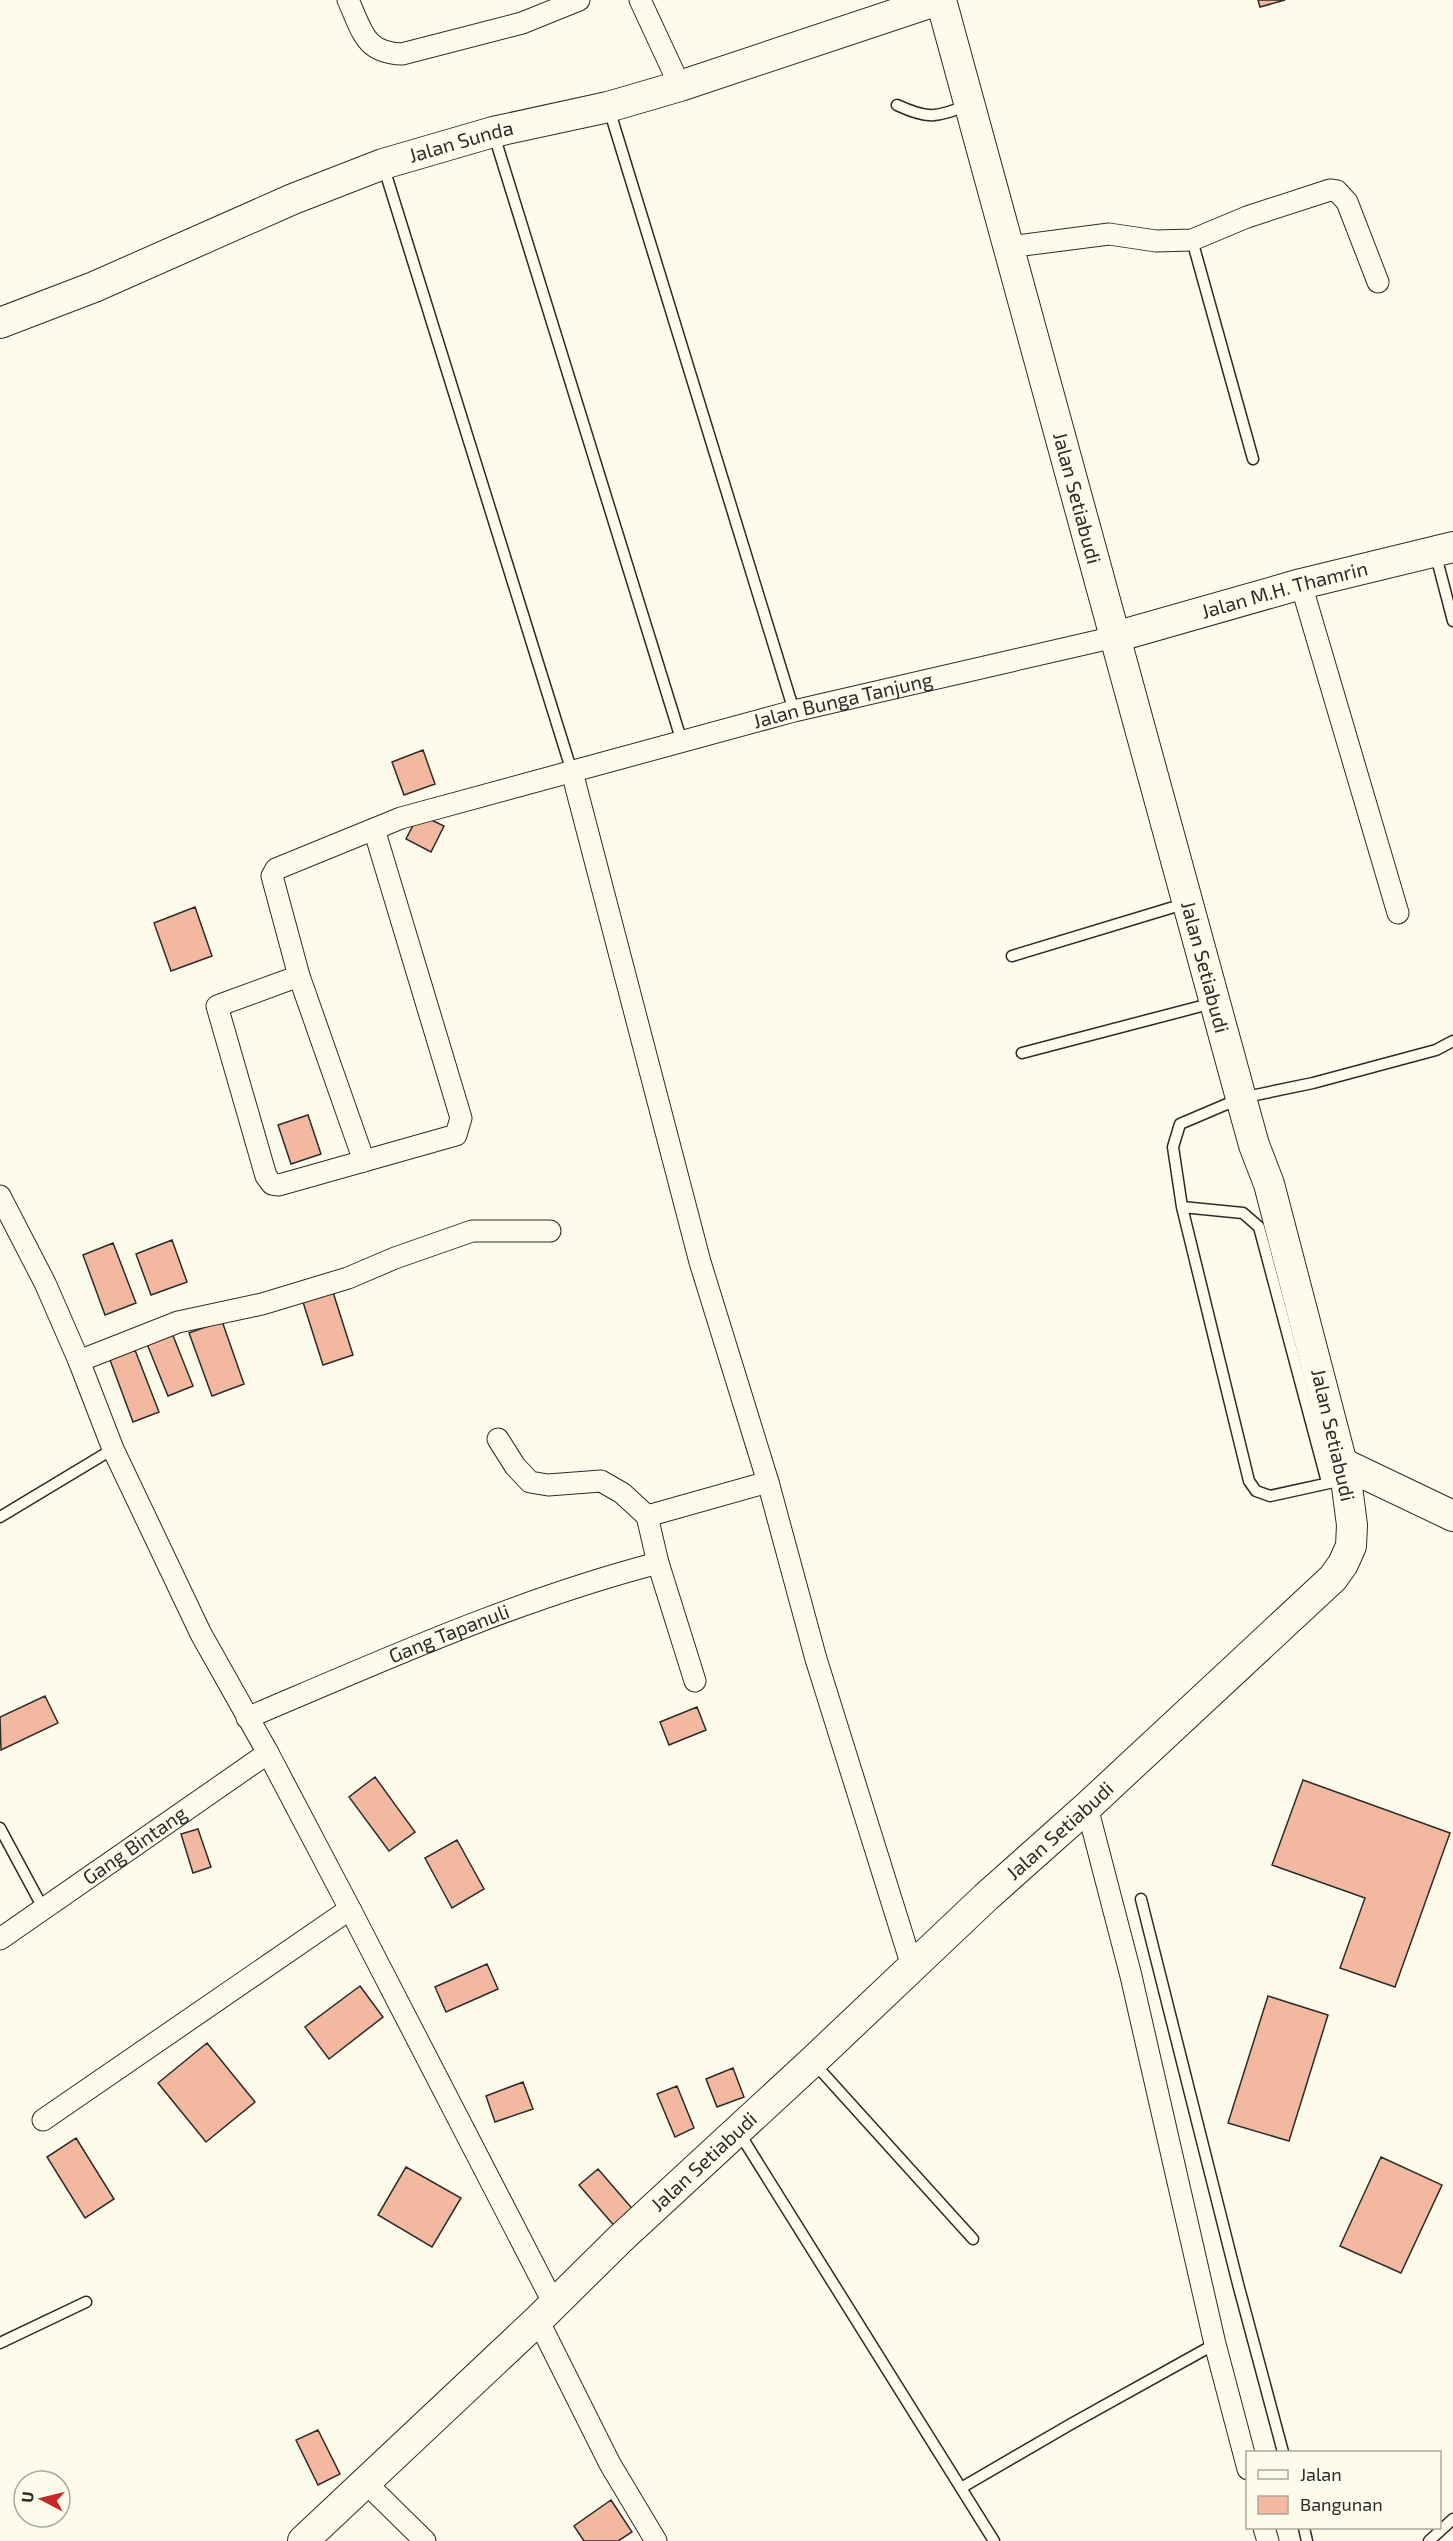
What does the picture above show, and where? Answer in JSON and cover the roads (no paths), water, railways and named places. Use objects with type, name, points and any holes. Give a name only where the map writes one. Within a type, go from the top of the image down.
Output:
[{"type":"street","points":[[348,0],[367,41],[384,54],[402,54],[522,23],[579,0]]},
{"type":"street","points":[[640,0],[680,86]]},
{"type":"street","name":"Jalan Sunda","points":[[0,323],[94,287],[293,199],[383,164],[493,132],[608,107],[680,86],[940,0]]},
{"type":"street","name":"Jalan Setiabudi","points":[[303,2541],[619,2240],[912,1966],[1333,1578],[1343,1564],[1351,1546],[1352,1525],[1269,1184],[1240,1098],[940,0]]},
{"type":"street","points":[[1008,247],[1109,234],[1164,242],[1192,240],[1247,217],[1330,190],[1337,191],[1347,202],[1378,282]]},
{"type":"street","name":"Jalan M.H. Thamrin","points":[[1115,637],[1301,584],[1444,549]]},
{"type":"street","points":[[1301,584],[1398,913]]},
{"type":"street","name":"Jalan Bunga Tanjung","points":[[299,975],[273,873],[278,868],[401,818],[794,711],[1115,637]]},
{"type":"street","points":[[572,772],[699,1256],[768,1482],[816,1659],[912,1966]]},
{"type":"street","points":[[363,1161],[299,975],[217,1006],[266,1176],[272,1184],[279,1185],[456,1135],[461,1118],[374,829]]},
{"type":"street","points":[[0,1196],[45,1283],[79,1361],[113,1449],[201,1634],[268,1753],[350,1910],[546,2312],[610,2464],[656,2541]]},
{"type":"street","points":[[79,1361],[178,1322],[262,1304],[348,1278],[395,1258],[472,1231],[550,1232]]},
{"type":"street","points":[[498,1439],[515,1466],[530,1482],[549,1485],[601,1482],[622,1493],[647,1516],[658,1563],[695,1681]]},
{"type":"street","points":[[1339,1475],[1453,1516]]},
{"type":"street","points":[[647,1516],[768,1482]]},
{"type":"street","name":"Gang Tapanuli","points":[[247,1718],[430,1640],[614,1574],[658,1563]]},
{"type":"street","name":"Gang Bintang","points":[[0,1939],[268,1753]]},
{"type":"street","points":[[1087,1807],[1131,1976],[1215,2344],[1246,2461]]},
{"type":"street","points":[[43,2120],[350,1910]]},
{"type":"street","points":[[366,2483],[425,2541]]},
{"type":"lane","points":[[897,105],[919,116],[947,113],[970,105]]},
{"type":"lane","points":[[608,107],[794,711]]},
{"type":"lane","points":[[493,132],[682,742]]},
{"type":"lane","points":[[383,164],[572,772]]},
{"type":"lane","points":[[1192,240],[1253,459]]},
{"type":"lane","points":[[1444,549],[1453,621]]},
{"type":"lane","points":[[1012,956],[1188,903]]},
{"type":"lane","points":[[1022,1053],[1215,1002]]},
{"type":"lane","points":[[1182,1207],[1243,1213],[1259,1227],[1339,1475],[1270,1496],[1256,1491],[1249,1481],[1182,1207],[1173,1147],[1180,1124],[1240,1098],[1313,1083],[1436,1050],[1453,1041]]},
{"type":"lane","points":[[0,1517],[113,1449]]},
{"type":"lane","points":[[0,1828],[43,1908]]},
{"type":"lane","points":[[1141,1899],[1283,2451]]},
{"type":"lane","points":[[813,2061],[973,2239]]},
{"type":"lane","points":[[738,2131],[994,2541]]},
{"type":"lane","points":[[0,2343],[86,2302]]},
{"type":"lane","points":[[961,2488],[1215,2344]]},
{"type":"lane","points":[[1429,2541],[1453,2519]]}]
